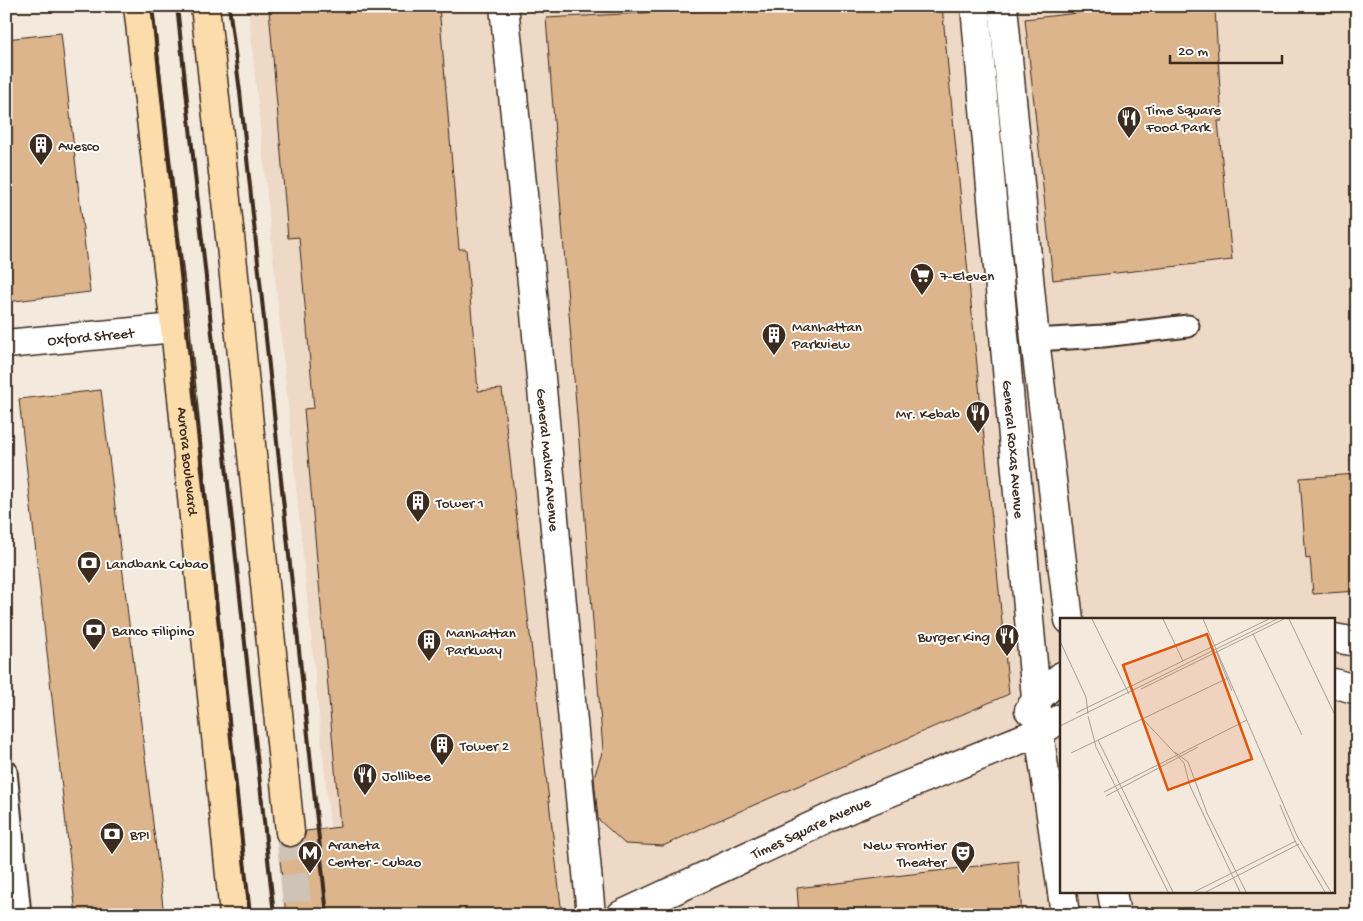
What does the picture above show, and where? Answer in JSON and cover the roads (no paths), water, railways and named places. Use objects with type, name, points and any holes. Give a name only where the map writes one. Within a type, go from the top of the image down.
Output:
[{"type":"main road","name":"Aurora Boulevard","points":[[138,6],[175,328],[234,915]]},
{"type":"main road","points":[[205,6],[290,832]]},
{"type":"street","name":"General Malvar Avenue","points":[[504,6],[591,915]]},
{"type":"street","name":"General Roxas Avenue","points":[[975,6],[1037,698],[1051,725],[1060,862]]},
{"type":"street","name":"General Roxas Avenue","points":[[1003,6],[1035,340],[1070,618]]},
{"type":"street","name":"Oxford Street","points":[[6,344],[175,328]]},
{"type":"street","points":[[1336,638],[1357,642]]},
{"type":"street","points":[[1003,748],[1037,698],[1060,678]]},
{"type":"street","points":[[1336,684],[1357,690]]},
{"type":"street","name":"Times Square Avenue","points":[[621,915],[851,808],[1003,748],[1051,725]]},
{"type":"street","name":"General Roxas Avenue","points":[[1062,894],[1065,915]]},
{"type":"street","points":[[1112,894],[1116,915]]},
{"type":"lane","points":[[1035,340],[1188,326]]},
{"type":"lane","points":[[6,771],[20,915]]},
{"type":"tunnel","points":[[290,832],[298,915]]},
{"type":"railway","points":[[152,6],[250,915]]},
{"type":"railway","points":[[177,6],[274,915]]},
{"type":"railway","points":[[229,6],[240,92],[327,915]]},
{"type":"place","name":"Time Square Food Park","points":[[1129,139]]},
{"type":"place","name":"Avesco","points":[[41,166]]},
{"type":"place","name":"7-Eleven","points":[[922,296]]},
{"type":"place","name":"Manhattan Parkview","points":[[774,356]]},
{"type":"place","name":"Mr. Kebab","points":[[978,434]]},
{"type":"place","name":"Tower 1","points":[[418,523]]},
{"type":"place","name":"Landbank Cubao","points":[[89,584]]},
{"type":"place","name":"Banco Filipino","points":[[94,651]]},
{"type":"place","name":"Burger King","points":[[1007,657]]},
{"type":"place","name":"Manhattan Parkway","points":[[429,662]]},
{"type":"place","name":"Tower 2","points":[[442,766]]},
{"type":"place","name":"Jollibee","points":[[365,796]]},
{"type":"place","name":"BPI","points":[[112,855]]},
{"type":"place","name":"Araneta Center - Cubao","points":[[310,874]]},
{"type":"place","name":"New Frontier Theater","points":[[963,874]]}]
